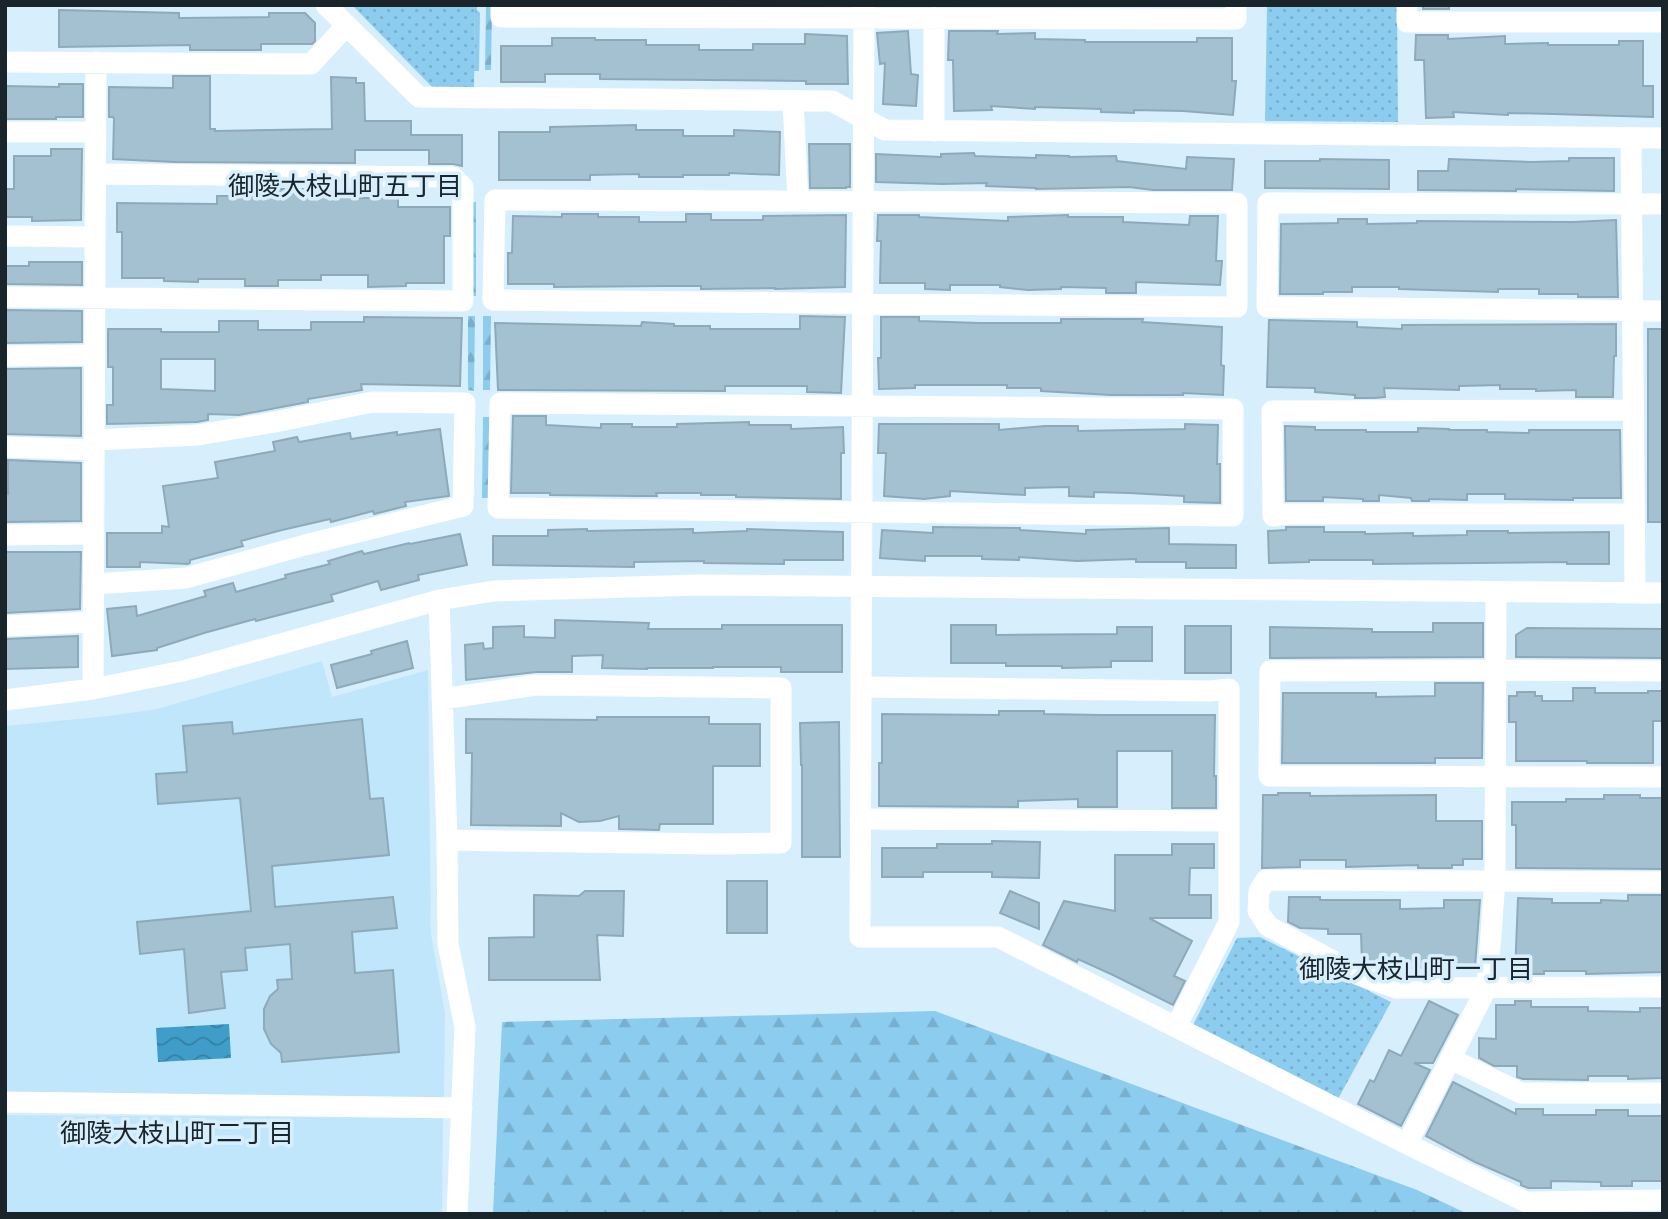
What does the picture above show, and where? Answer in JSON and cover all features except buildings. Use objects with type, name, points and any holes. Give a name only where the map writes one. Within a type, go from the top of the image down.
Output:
[{"type":"street","points":[[326,5],[419,97],[832,101],[885,130],[1663,138]]},
{"type":"street","points":[[501,5],[501,17],[864,12],[934,18],[1236,19],[1236,5]]},
{"type":"street","points":[[1407,5],[1407,22],[1663,22]]},
{"type":"street","points":[[864,12],[860,937],[998,937],[1551,1214]]},
{"type":"street","points":[[934,18],[934,131]]},
{"type":"street","points":[[5,62],[311,64],[346,26]]},
{"type":"street","points":[[93,689],[96,62]]},
{"type":"street","points":[[793,101],[798,201]]},
{"type":"street","points":[[5,132],[96,132]]},
{"type":"street","points":[[1631,138],[1635,593]]},
{"type":"street","points":[[5,297],[463,301],[463,187],[453,177],[96,174]]},
{"type":"street","points":[[495,200],[863,201],[1237,203],[1237,307],[493,300],[495,200]]},
{"type":"street","points":[[1663,204],[1268,203],[1268,307],[1663,311]]},
{"type":"street","points":[[5,236],[95,237]]},
{"type":"street","points":[[5,356],[95,355]]},
{"type":"street","points":[[5,447],[94,445],[198,435],[372,402],[465,403],[463,506],[304,545],[186,579],[94,584]]},
{"type":"street","points":[[500,403],[1233,409],[1233,516],[862,512],[498,508],[500,403]]},
{"type":"street","points":[[1633,410],[1272,411],[1272,490],[1273,516],[1634,514]]},
{"type":"street","points":[[5,535],[94,534]]},
{"type":"street","points":[[5,700],[93,689],[183,671],[439,600],[494,591],[699,585],[1663,593]]},
{"type":"street","points":[[1407,1144],[1487,987],[1495,880],[1496,592]]},
{"type":"street","points":[[439,600],[448,944],[465,1027],[457,1214]]},
{"type":"street","points":[[5,626],[93,622]]},
{"type":"street","points":[[1663,671],[1270,671],[1269,763],[1269,776],[1663,777]]},
{"type":"street","points":[[442,699],[536,685],[781,688],[781,843],[447,840]]},
{"type":"street","points":[[861,687],[1210,691],[1229,689],[1229,922],[1176,1027]]},
{"type":"street","points":[[860,819],[1229,821]]},
{"type":"street","points":[[1663,881],[1266,880],[1259,891],[1258,911],[1268,926],[1359,975],[1398,988],[1663,987]]},
{"type":"street","points":[[1451,1059],[1521,1093],[1663,1093]]},
{"type":"street","points":[[5,1102],[462,1108]]},
{"type":"street","points":[[1528,1202],[1663,1200]]},
{"type":"shaded area","points":[[322,661],[332,697],[428,670],[431,934],[445,1013],[444,1098],[5,1095],[5,726],[157,709]]},
{"type":"shaded area","points":[[5,1115],[443,1118],[442,1214],[5,1214]]},
{"type":"green space","points":[[352,5],[475,5],[474,89],[434,89]]},
{"type":"green space","points":[[475,5],[480,13],[479,71],[474,71]]},
{"type":"green space","points":[[486,5],[492,5],[491,70],[485,70]]},
{"type":"green space","points":[[1267,5],[1397,5],[1398,122],[1265,121]]},
{"type":"green space","points":[[469,202],[476,202],[476,296],[469,296]]},
{"type":"green space","points":[[468,316],[475,316],[474,391],[468,390]]},
{"type":"green space","points":[[483,316],[491,316],[490,390],[483,390]]},
{"type":"green space","points":[[483,417],[490,417],[490,498],[482,498]]},
{"type":"green space","points":[[1260,937],[1391,1002],[1338,1099],[1193,1025],[1237,938]]},
{"type":"green space","points":[[935,1011],[1417,1190],[1468,1214],[493,1214],[502,1022]]},
{"type":"water","points":[[229,1024],[231,1058],[158,1062],[156,1028]]},
{"type":"district","name":"御陵大枝山町五丁目","points":[[345,186]]},
{"type":"district","name":"御陵大枝山町一丁目","points":[[1416,969]]},
{"type":"district","name":"御陵大枝山町二丁目","points":[[177,1133]]}]
